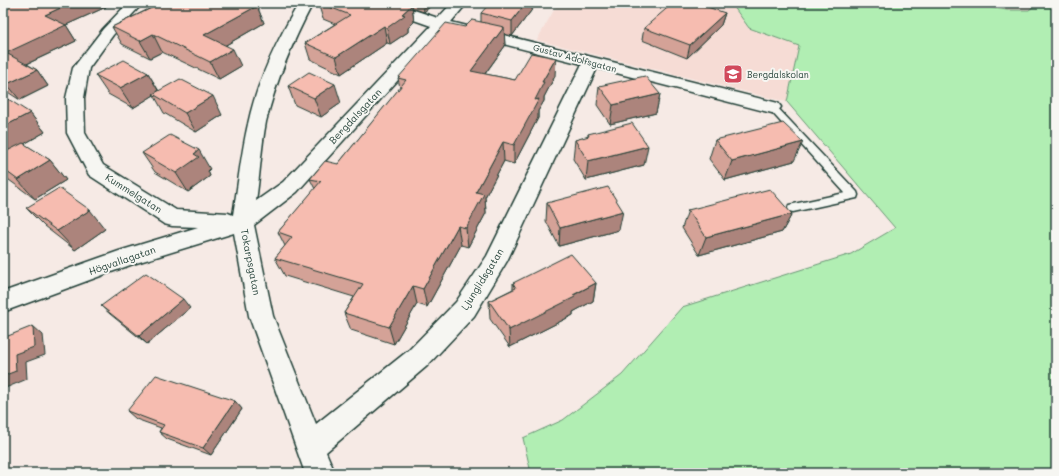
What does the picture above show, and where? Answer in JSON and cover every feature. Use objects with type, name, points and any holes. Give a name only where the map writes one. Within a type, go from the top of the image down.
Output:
[{"type":"street","name":"Kummelgatan","points":[[136,3],[108,32],[81,68],[75,98],[76,133],[96,170],[172,218],[244,222]]},
{"type":"street","name":"Tokarpsgatan","points":[[306,3],[287,37],[272,74],[257,123],[244,222],[261,316],[320,473]]},
{"type":"street","name":"Gustav Adolfsgatan","points":[[380,3],[441,24],[591,63],[772,107]]},
{"type":"street","name":"Bergdalsgatan","points":[[244,222],[290,187],[460,3]]},
{"type":"street","name":"Ljunglidsgatan","points":[[310,447],[418,358],[465,309],[496,261],[591,63]]},
{"type":"street","name":"Högvallagatan","points":[[3,302],[127,257],[244,222]]},
{"type":"lane","points":[[772,107],[853,195],[793,208]]},
{"type":"shaded area","name":"Bergdalskolan","points":[[558,3],[731,3],[749,28],[799,46],[787,102],[537,40]]},
{"type":"shaded area","points":[[963,3],[1038,3],[1029,10],[1007,10]]},
{"type":"green space","points":[[731,3],[963,3],[1007,10],[1029,10],[1038,3],[1056,3],[1056,473],[531,473],[523,438],[563,420],[622,375],[682,307],[851,254],[895,228],[787,102],[799,46],[749,28]]},
{"type":"building","points":[[3,3],[71,3],[45,15],[66,25],[6,53],[37,70],[7,84],[3,82]]},
{"type":"building","points":[[162,3],[249,3],[257,6],[204,35],[233,49],[210,62],[153,34],[140,41],[112,27]]},
{"type":"building","points":[[319,3],[405,3],[412,5],[402,14],[405,15],[387,28],[384,26],[336,57],[305,43],[350,15]]},
{"type":"building","points":[[490,3],[526,3],[512,21],[481,13]]},
{"type":"building","points":[[673,3],[696,3],[725,13],[690,45],[644,28]]},
{"type":"building","points":[[472,20],[504,27],[471,71],[515,80],[531,53],[556,58],[542,82],[544,82],[535,100],[539,99],[514,145],[503,142],[476,192],[484,194],[466,228],[458,226],[423,289],[413,286],[389,327],[344,313],[363,284],[275,258],[292,237],[278,232],[321,181],[310,179],[325,161],[338,164],[406,80],[398,78],[446,23],[465,27]]},
{"type":"building","points":[[124,60],[148,73],[120,88],[95,75]]},
{"type":"building","points":[[309,72],[335,84],[314,98],[288,86]]},
{"type":"building","points":[[645,76],[660,94],[613,105],[599,86]]},
{"type":"building","points":[[180,79],[213,96],[185,113],[153,94]]},
{"type":"building","points":[[8,99],[30,113],[3,127],[3,102]]},
{"type":"building","points":[[632,123],[648,146],[588,161],[575,140],[589,136],[588,134]]},
{"type":"building","points":[[783,123],[803,142],[732,161],[715,140]]},
{"type":"building","points":[[170,135],[199,150],[194,154],[199,157],[176,173],[142,153]]},
{"type":"building","points":[[23,143],[50,160],[18,180],[3,169],[3,153]]},
{"type":"building","points":[[608,187],[623,211],[560,228],[547,203]]},
{"type":"building","points":[[59,188],[90,210],[57,231],[26,208]]},
{"type":"building","points":[[770,189],[792,214],[706,237],[688,210]]},
{"type":"building","points":[[571,254],[596,283],[573,295],[575,297],[509,330],[489,301],[516,288],[513,283]]},
{"type":"building","points":[[146,273],[183,299],[139,336],[101,306]]},
{"type":"building","points":[[33,326],[34,347],[15,354],[16,371],[3,376],[3,338]]},
{"type":"building","points":[[156,375],[235,401],[203,448],[159,432],[164,425],[127,411]]},
{"type":"place","name":"Bergdalskolan","points":[[733,74]]}]
